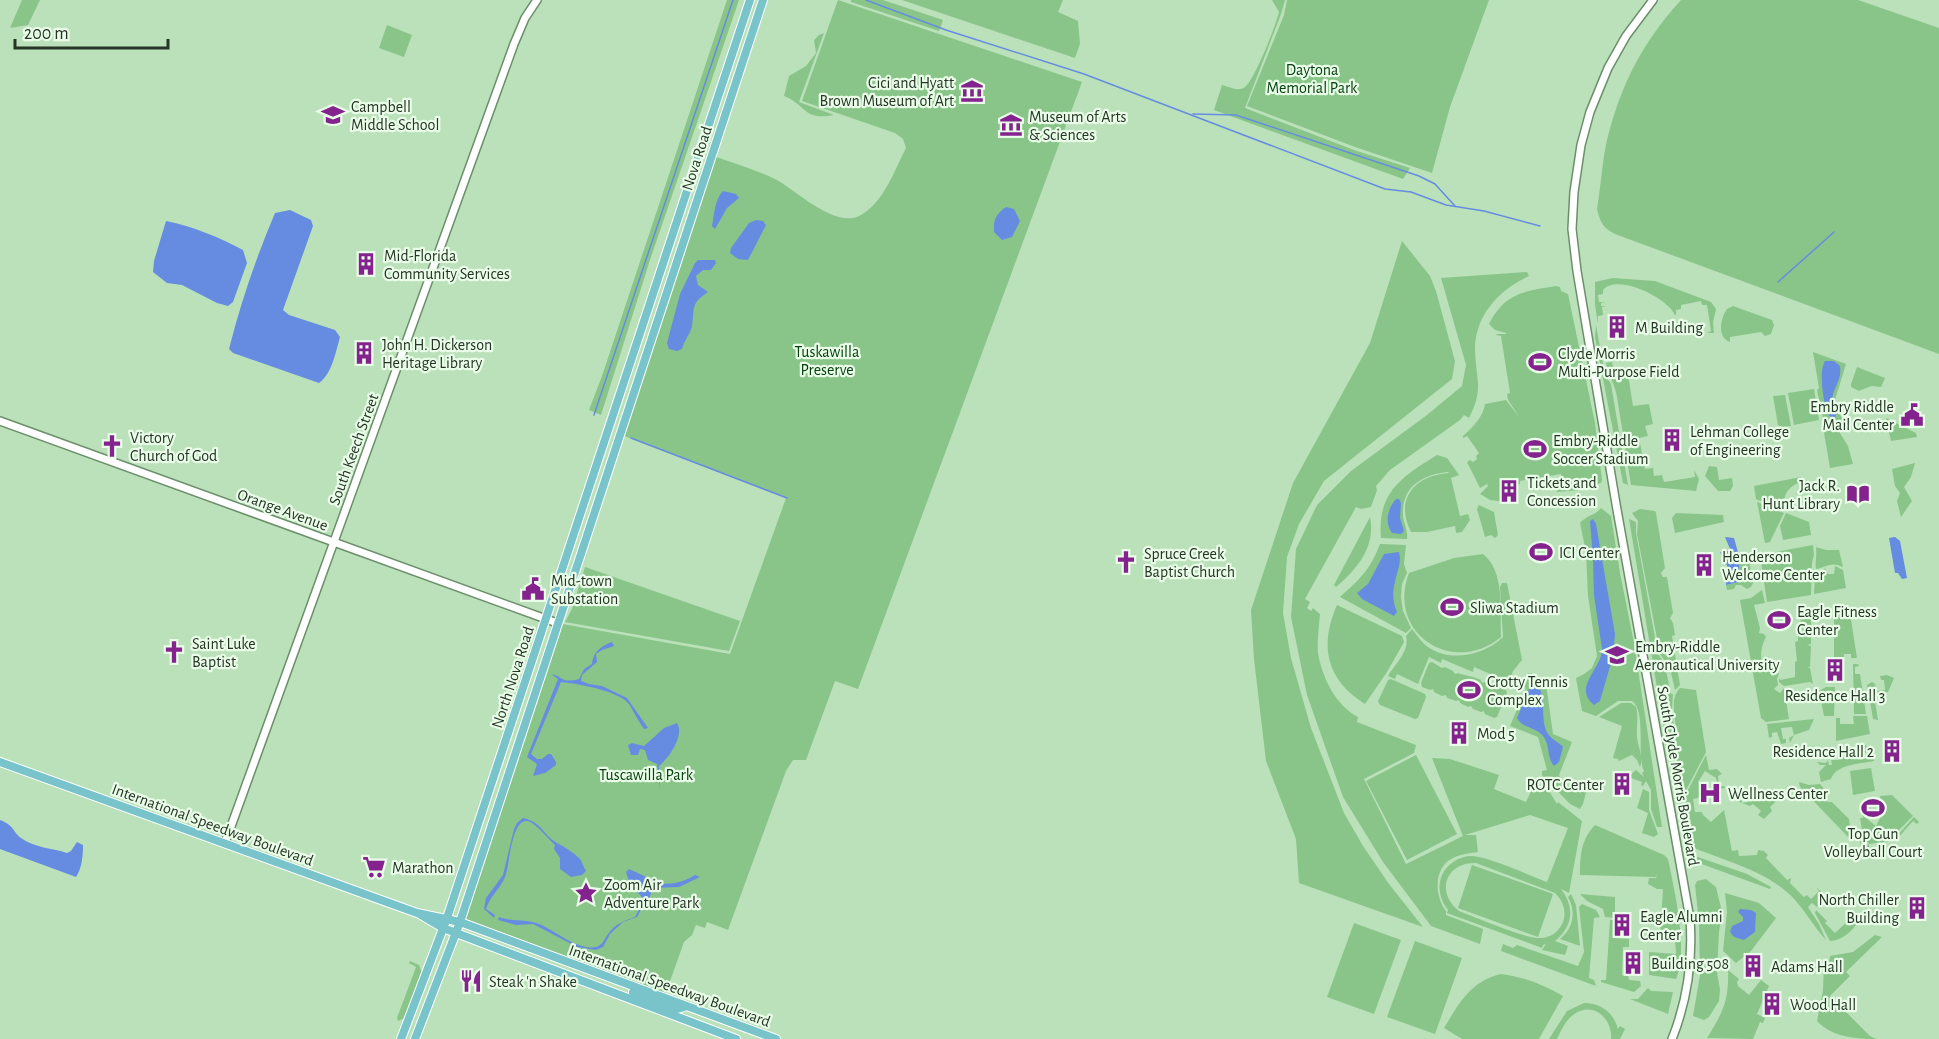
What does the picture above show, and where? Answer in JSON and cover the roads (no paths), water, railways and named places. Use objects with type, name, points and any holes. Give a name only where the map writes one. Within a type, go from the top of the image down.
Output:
[{"type":"main road","name":"Nova Road","points":[[643,321],[750,0]]},
{"type":"main road","name":"Nova Road","points":[[655,326],[763,0]]},
{"type":"main road","points":[[719,93],[720,105],[725,113]]},
{"type":"main road","points":[[677,220],[678,234],[682,243]]},
{"type":"main road","points":[[671,238],[676,262]]},
{"type":"main road","name":"North Nova Road","points":[[401,1039],[447,918],[643,321]]},
{"type":"main road","name":"North Nova Road","points":[[415,1039],[460,922],[655,326]]},
{"type":"main road","points":[[604,438],[611,458]]},
{"type":"main road","points":[[598,457],[603,463],[605,475]]},
{"type":"main road","name":"International Speedway Boulevard","points":[[0,762],[417,913],[443,928],[736,1039]]},
{"type":"main road","name":"International Speedway Boulevard","points":[[417,913],[460,922],[776,1039]]},
{"type":"main road","points":[[602,987],[607,984],[614,985],[676,1009],[686,1006]]},
{"type":"street","name":"South Keech Street","points":[[225,843],[514,44],[525,18],[537,0]]},
{"type":"street","name":"South Clyde Morris Boulevard","points":[[1653,0],[1626,36],[1608,68],[1590,112],[1581,145],[1574,192],[1572,229],[1615,498],[1690,919],[1689,982],[1685,1002],[1672,1039]]},
{"type":"street","name":"Orange Avenue","points":[[0,421],[557,623]]},
{"type":"water","points":[[723,191],[736,194],[739,198],[727,208],[715,229],[712,226],[715,207]]},
{"type":"water","points":[[1006,207],[1014,209],[1020,221],[1012,237],[1002,240],[994,232],[994,224],[998,215]]},
{"type":"water","points":[[290,210],[311,220],[313,226],[283,310],[289,315],[335,330],[340,337],[330,368],[319,383],[233,353],[229,349],[249,280],[275,213]]},
{"type":"water","points":[[756,220],[763,221],[766,225],[748,260],[738,259],[730,253],[731,248],[749,223]]},
{"type":"water","points":[[166,221],[206,233],[243,250],[247,263],[233,302],[228,306],[217,303],[182,285],[167,283],[153,272]]},
{"type":"water","points":[[698,260],[715,260],[716,263],[711,270],[703,270],[696,276],[698,285],[708,292],[696,303],[692,326],[682,349],[677,351],[669,349],[667,343],[680,294]]},
{"type":"water","points":[[1825,361],[1834,361],[1840,366],[1839,379],[1832,400],[1836,416],[1834,419],[1827,414],[1823,394],[1822,372]]},
{"type":"water","points":[[1396,499],[1399,499],[1401,503],[1400,518],[1404,531],[1401,534],[1392,533],[1388,524],[1389,511]]},
{"type":"water","points":[[1593,519],[1596,524],[1615,634],[1613,656],[1600,701],[1594,705],[1586,691],[1602,649],[1594,595],[1590,521]]},
{"type":"water","points":[[1725,537],[1734,538],[1739,556],[1739,582],[1726,585],[1727,565],[1720,552],[1725,553],[1730,549]]},
{"type":"water","points":[[1895,537],[1900,541],[1907,578],[1902,579],[1898,573],[1895,573],[1889,538]]},
{"type":"water","points":[[1399,552],[1400,563],[1393,594],[1397,612],[1394,616],[1362,599],[1357,593],[1368,584],[1384,554]]},
{"type":"water","points":[[612,642],[614,646],[596,654],[597,662],[582,675],[581,681],[602,686],[627,698],[648,728],[644,729],[629,704],[616,695],[597,688],[561,682],[531,754],[537,759],[542,759],[551,754],[556,765],[545,773],[533,776],[537,764],[527,757],[558,679],[551,674],[565,680],[579,679],[584,669],[592,664],[594,656],[598,650]]},
{"type":"water","points":[[1536,683],[1542,694],[1545,728],[1550,736],[1563,747],[1559,762],[1554,766],[1544,738],[1538,732],[1522,724],[1517,718],[1530,687]]},
{"type":"water","points":[[677,723],[679,734],[677,740],[667,758],[659,766],[660,790],[657,764],[648,760],[645,750],[640,749],[638,755],[631,755],[628,745],[632,743],[644,746],[664,728]]},
{"type":"water","points":[[523,818],[539,826],[553,840],[575,854],[586,871],[582,875],[571,877],[560,869],[560,858],[554,849],[555,845],[535,825],[525,821],[520,825],[512,841],[505,877],[486,909],[495,915],[494,918],[484,909],[486,898],[503,875],[514,829]]},
{"type":"water","points":[[0,820],[11,826],[21,838],[38,846],[67,853],[77,842],[83,845],[82,862],[76,877],[0,849]]},
{"type":"water","points":[[629,869],[653,880],[653,884],[675,883],[695,875],[700,877],[679,887],[653,888],[649,899],[637,917],[623,922],[610,934],[603,947],[596,950],[577,947],[533,924],[516,925],[498,920],[499,917],[536,923],[581,946],[596,947],[602,944],[614,927],[620,923],[635,917],[644,899],[630,885],[626,872]]},
{"type":"water","points":[[1740,909],[1756,913],[1755,932],[1744,940],[1734,937],[1730,932],[1732,926],[1743,921],[1743,917],[1738,912]]},
{"type":"waterway","points":[[594,415],[733,0]]},
{"type":"waterway","points":[[866,0],[946,30],[1084,74],[1385,189],[1411,192],[1446,205],[1484,211],[1540,226]]},
{"type":"waterway","points":[[1193,114],[1236,115],[1419,176],[1435,184],[1455,206]]},
{"type":"waterway","points":[[1778,282],[1834,232]]},
{"type":"waterway","points":[[631,438],[787,498]]},
{"type":"place","name":"Cici and Hyatt Brown Museum of Art","points":[[972,91]]},
{"type":"place","name":"Campbell Middle School","points":[[333,115]]},
{"type":"place","name":"Museum of Arts & Sciences","points":[[1011,125]]},
{"type":"place","name":"Mid-Florida Community Services","points":[[366,264]]},
{"type":"place","name":"M Building","points":[[1617,327]]},
{"type":"place","name":"John H. Dickerson Heritage Library","points":[[364,353]]},
{"type":"place","name":"Clyde Morris Multi-Purpose Field","points":[[1540,362]]},
{"type":"place","name":"Embry Riddle Mail Center","points":[[1912,415]]},
{"type":"place","name":"Lehman College of Engineering","points":[[1672,440]]},
{"type":"place","name":"Victory Church of God","points":[[112,446]]},
{"type":"place","name":"Embry-Riddle Soccer Stadium","points":[[1535,449]]},
{"type":"place","name":"Tickets and Concession","points":[[1509,491]]},
{"type":"place","name":"Jack R. Hunt Library","points":[[1858,494]]},
{"type":"place","name":"ICI Center","points":[[1541,552]]},
{"type":"place","name":"Spruce Creek Baptist Church","points":[[1126,562]]},
{"type":"place","name":"Henderson Welcome Center","points":[[1704,565]]},
{"type":"place","name":"Mid-town Substation","points":[[533,589]]},
{"type":"place","name":"Sliwa Stadium","points":[[1452,607]]},
{"type":"place","name":"Eagle Fitness Center","points":[[1779,620]]},
{"type":"place","name":"Saint Luke Baptist","points":[[174,652]]},
{"type":"place","name":"Embry-Riddle Aeronautical University","points":[[1617,655]]},
{"type":"place","name":"Residence Hall 3","points":[[1835,670]]},
{"type":"place","name":"Crotty Tennis Complex","points":[[1469,690]]},
{"type":"place","name":"Mod 5","points":[[1459,733]]},
{"type":"place","name":"Residence Hall 2","points":[[1892,751]]},
{"type":"place","name":"ROTC Center","points":[[1622,784]]},
{"type":"place","name":"Wellness Center","points":[[1710,793]]},
{"type":"place","name":"Top Gun Volleyball Court","points":[[1873,808]]},
{"type":"place","name":"Marathon","points":[[374,867]]},
{"type":"place","name":"Zoom Air Adventure Park","points":[[586,893]]},
{"type":"place","name":"North Chiller Building","points":[[1917,908]]},
{"type":"place","name":"Eagle Alumni Center","points":[[1622,925]]},
{"type":"place","name":"Building 508","points":[[1633,963]]},
{"type":"place","name":"Adams Hall","points":[[1753,966]]},
{"type":"place","name":"Steak 'n Shake","points":[[471,981]]},
{"type":"place","name":"Wood Hall","points":[[1772,1004]]},
{"type":"park label","name":"Daytona Memorial Park","points":[[1312,78]]},
{"type":"park label","name":"Tuskawilla Preserve","points":[[827,360]]},
{"type":"park label","name":"Tuscawilla Park","points":[[646,774]]}]
